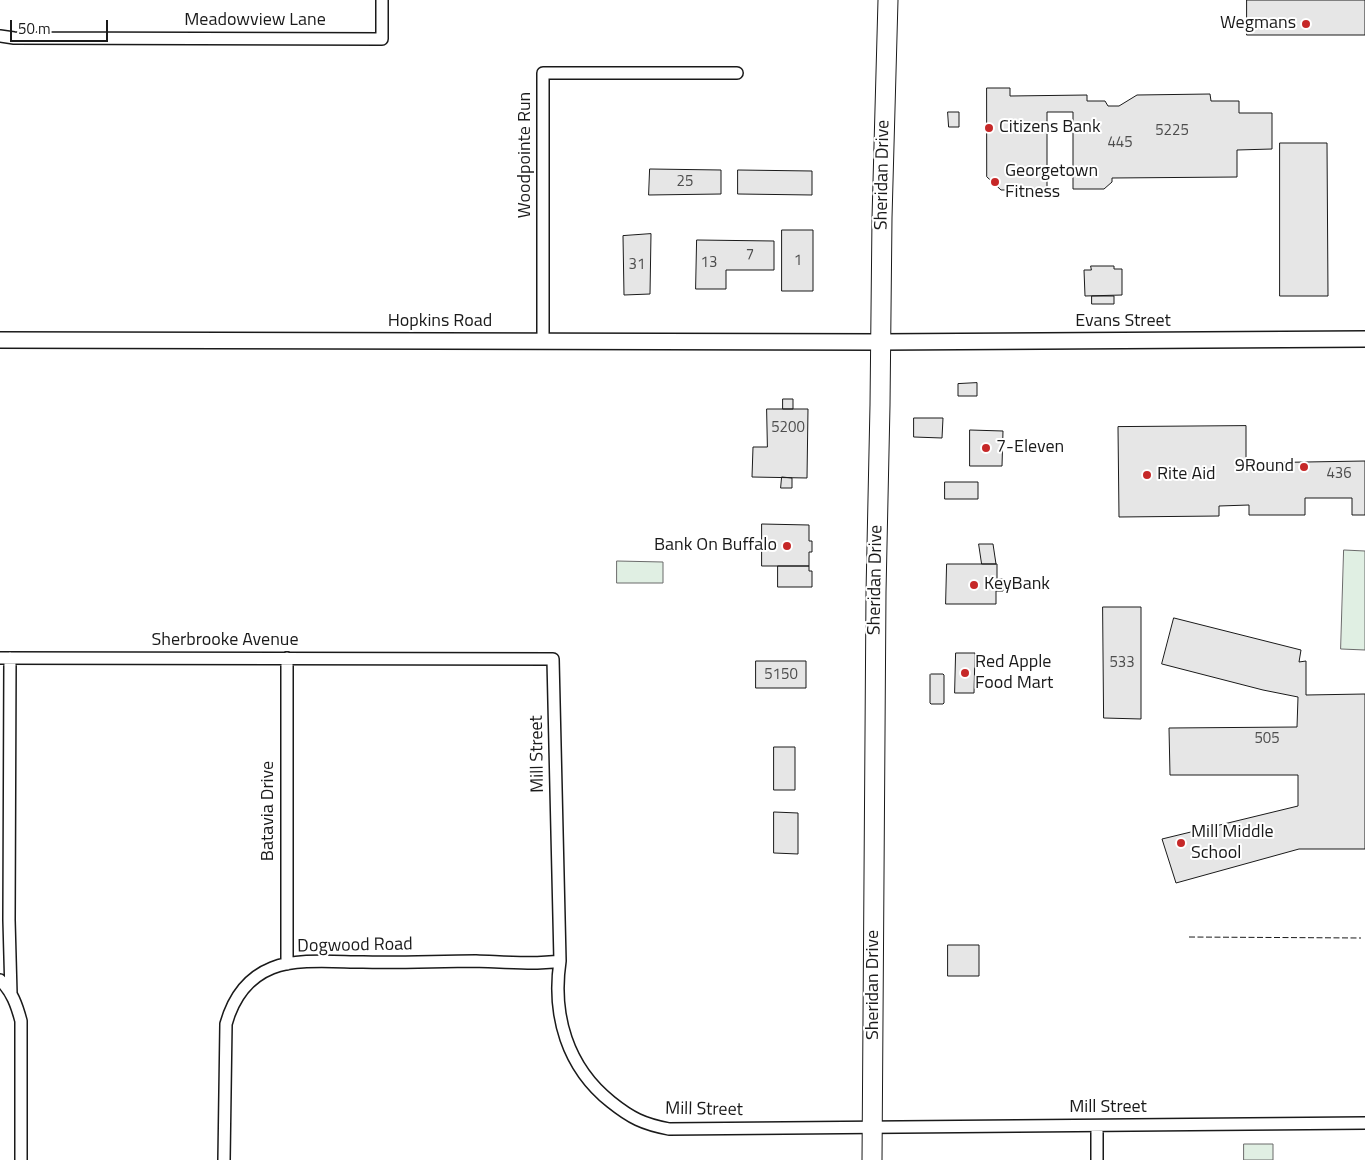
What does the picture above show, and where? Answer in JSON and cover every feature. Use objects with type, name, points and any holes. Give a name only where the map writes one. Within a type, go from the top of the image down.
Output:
[{"type":"main road","name":"Sheridan Drive","points":[[872,1160],[876,592],[882,218],[888,0]]},
{"type":"street","name":"Meadowview Lane","points":[[0,36],[14,38],[382,39],[382,0]]},
{"type":"street","name":"Woodpointe Run","points":[[543,341],[543,73],[737,73]]},
{"type":"street","name":"Evans Street","points":[[880,342],[1365,339]]},
{"type":"street","name":"Hopkins Road","points":[[0,340],[880,342]]},
{"type":"street","name":"Sherbrooke Avenue","points":[[5,658],[451,660]]},
{"type":"street","points":[[5,658],[11,994]]},
{"type":"street","name":"Batavia Drive","points":[[287,658],[287,964]]},
{"type":"street","name":"Mill Street","points":[[451,660],[553,660],[560,961],[558,991],[561,1020],[566,1040],[574,1058],[588,1080],[600,1093],[634,1118],[651,1126],[669,1129],[1365,1123]]},
{"type":"street","name":"Dogwood Road","points":[[224,1160],[226,1024],[236,998],[245,986],[265,972],[287,964],[320,962],[560,961]]},
{"type":"street","points":[[0,980],[11,994],[21,1021],[21,1160]]},
{"type":"street","points":[[1097,1126],[1097,1160]]},
{"type":"green space","points":[[1344,550],[1365,551],[1365,650],[1341,649]]},
{"type":"green space","points":[[617,561],[663,562],[663,583],[617,583]]},
{"type":"green space","points":[[1244,1144],[1273,1144],[1273,1160],[1244,1160]]},
{"type":"building","name":"Wegmans","points":[[1247,0],[1365,0],[1365,35],[1247,35]]},
{"type":"building","points":[[987,88],[1010,88],[1010,96],[1087,95],[1087,101],[1105,101],[1108,106],[1119,106],[1137,95],[1210,94],[1211,101],[1239,101],[1239,113],[1272,113],[1272,149],[1237,150],[1237,177],[1112,178],[1112,182],[1104,189],[1073,189],[1073,112],[1047,112],[1047,190],[1001,190],[987,177]]},
{"type":"building","points":[[948,112],[959,112],[959,127],[949,127]]},
{"type":"building","points":[[1280,143],[1327,143],[1328,296],[1280,296]]},
{"type":"building","points":[[650,169],[721,170],[721,194],[649,195]]},
{"type":"building","points":[[738,170],[812,171],[812,195],[738,194]]},
{"type":"building","points":[[782,230],[813,230],[813,291],[782,291]]},
{"type":"building","points":[[651,234],[650,294],[624,295],[623,236]]},
{"type":"building","points":[[697,240],[774,241],[774,270],[726,270],[726,289],[696,289]]},
{"type":"building","points":[[1091,266],[1114,266],[1114,269],[1122,269],[1122,295],[1085,296],[1084,270],[1091,270]]},
{"type":"building","points":[[1092,296],[1114,296],[1114,304],[1092,304]]},
{"type":"building","points":[[977,383],[977,396],[958,396],[958,384]]},
{"type":"building","points":[[783,399],[793,399],[793,409],[783,409]]},
{"type":"building","points":[[767,409],[808,409],[807,478],[752,477],[753,447],[767,447]]},
{"type":"building","points":[[914,418],[943,418],[942,438],[914,437]]},
{"type":"building","points":[[1246,426],[1246,463],[1365,461],[1365,515],[1352,515],[1352,498],[1305,498],[1305,515],[1249,515],[1249,505],[1219,506],[1219,516],[1119,517],[1118,427]]},
{"type":"building","name":"7-Eleven","points":[[970,430],[1003,431],[1002,466],[970,466]]},
{"type":"building","points":[[782,477],[792,478],[792,488],[781,488]]},
{"type":"building","points":[[945,482],[978,482],[978,499],[945,499]]},
{"type":"building","name":"Bank On Buffalo","points":[[762,524],[809,525],[809,541],[812,541],[812,552],[809,552],[809,566],[762,566]]},
{"type":"building","points":[[979,544],[993,544],[996,564],[982,564]]},
{"type":"building","name":"KeyBank","points":[[947,564],[997,564],[997,579],[1003,579],[1003,591],[996,591],[996,604],[946,604]]},
{"type":"building","points":[[778,566],[809,566],[809,571],[812,571],[812,587],[778,587]]},
{"type":"building","points":[[1103,607],[1141,607],[1141,719],[1104,718]]},
{"type":"building","name":"Mill Middle School","points":[[1174,618],[1301,650],[1299,662],[1306,661],[1306,695],[1365,694],[1365,849],[1299,849],[1176,883],[1162,839],[1298,806],[1298,775],[1170,775],[1169,728],[1297,727],[1298,697],[1162,664]]},
{"type":"building","name":"Red Apple Food Mart","points":[[956,653],[975,653],[974,693],[955,693]]},
{"type":"building","points":[[756,661],[806,661],[806,688],[756,688]]},
{"type":"building","points":[[931,674],[944,675],[943,704],[930,703]]},
{"type":"building","points":[[774,747],[795,747],[795,790],[774,790]]},
{"type":"building","points":[[774,812],[798,813],[798,854],[774,853]]},
{"type":"building","points":[[948,945],[979,945],[979,976],[948,976]]},
{"type":"fence","points":[[1189,937],[1361,938]]},
{"type":"place","name":"Wegmans","points":[[1306,24]]},
{"type":"place","name":"Citizens Bank","points":[[989,128]]},
{"type":"place","name":"Georgetown Fitness","points":[[995,182]]},
{"type":"place","name":"7-Eleven","points":[[986,448]]},
{"type":"place","name":"9Round","points":[[1304,467]]},
{"type":"place","name":"Rite Aid","points":[[1147,475]]},
{"type":"place","name":"Bank On Buffalo","points":[[787,546]]},
{"type":"place","name":"KeyBank","points":[[974,585]]},
{"type":"place","name":"Red Apple Food Mart","points":[[965,673]]},
{"type":"place","name":"Mill Middle School","points":[[1181,843]]}]
